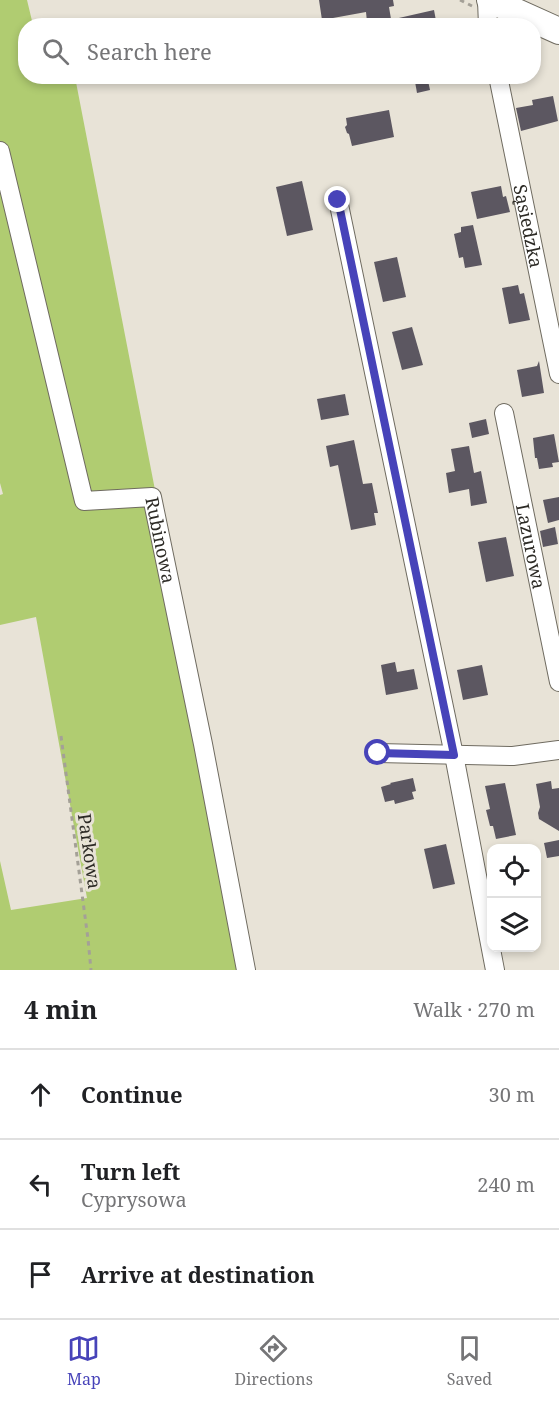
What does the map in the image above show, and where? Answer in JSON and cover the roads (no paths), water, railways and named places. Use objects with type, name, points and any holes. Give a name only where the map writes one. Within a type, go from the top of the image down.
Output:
[{"type":"main road","points":[[489,0],[530,18]]},
{"type":"main road","points":[[541,23],[559,31]]},
{"type":"street","points":[[488,18],[489,0]]},
{"type":"street","name":"Sąsiedzka","points":[[500,84],[559,374]]},
{"type":"street","name":"Rubinowa","points":[[0,151],[84,501],[152,497],[203,744],[246,970]]},
{"type":"street","points":[[338,200],[454,755],[495,970]]},
{"type":"street","name":"Lazurowa","points":[[504,413],[559,682]]},
{"type":"street","points":[[378,753],[513,756],[559,750]]}]
